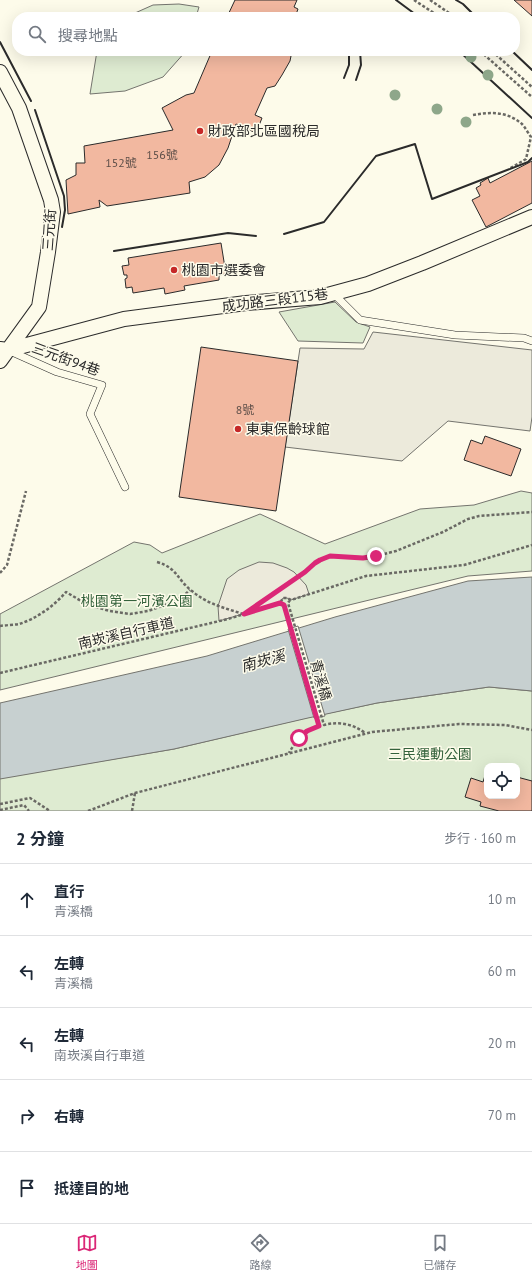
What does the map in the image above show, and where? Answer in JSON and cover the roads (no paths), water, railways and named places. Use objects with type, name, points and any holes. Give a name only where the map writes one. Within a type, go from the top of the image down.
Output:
[{"type":"street","name":"三元街","points":[[0,72],[19,108],[51,200],[53,212],[39,307],[3,354]]},
{"type":"street","name":"成功路三段115巷","points":[[3,354],[124,319],[246,303],[320,297],[368,284],[532,217]]},
{"type":"lane","points":[[333,293],[360,320],[455,335],[524,338],[532,341]]},
{"type":"lane","name":"三元街94巷","points":[[3,354],[102,385],[90,414],[125,487]]},
{"type":"water","name":"南崁溪","points":[[532,577],[532,691],[489,687],[377,703],[174,749],[0,779],[0,703],[207,656],[335,617],[468,581]]},
{"type":"place","name":"財政部北區國稅局","points":[[200,131]]},
{"type":"place","name":"桃園市選委會","points":[[174,270]]},
{"type":"place","name":"東東保齡球館","points":[[238,429]]},
{"type":"park label","name":"桃園第一河濱公園","points":[[137,601]]},
{"type":"park label","name":"三民運動公園","points":[[430,754]]}]
